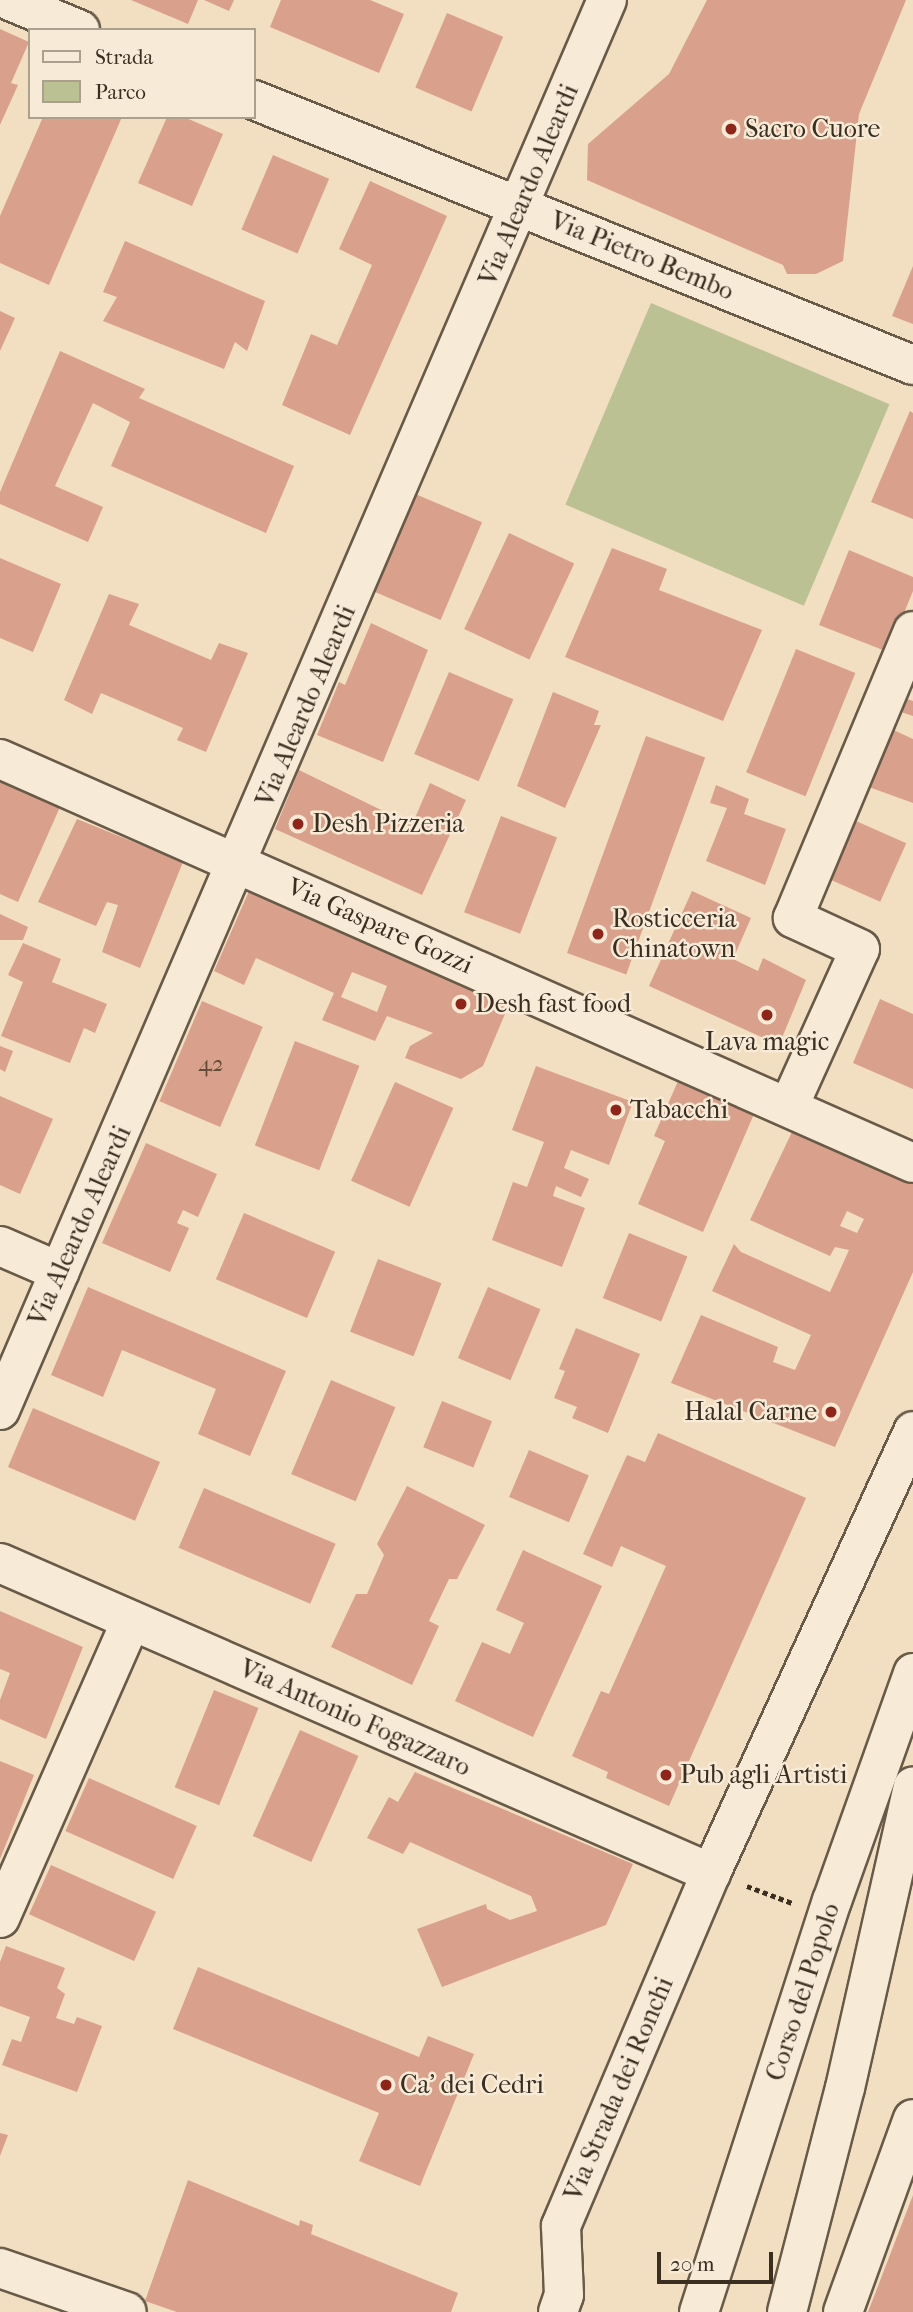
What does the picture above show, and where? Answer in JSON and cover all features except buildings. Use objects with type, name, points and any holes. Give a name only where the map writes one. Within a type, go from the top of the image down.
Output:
[{"type":"street","points":[[8,0],[75,28]]},
{"type":"street","name":"Via Aleardo Aleardi","points":[[0,1410],[520,208],[607,0]]},
{"type":"street","name":"Via Pietro Bembo","points":[[256,101],[913,365]]},
{"type":"street","points":[[789,1106],[860,949],[793,918],[913,631]]},
{"type":"street","name":"Via Gaspare Gozzi","points":[[0,759],[913,1163]]},
{"type":"street","points":[[0,1246],[60,1272]]},
{"type":"street","name":"Via Strada dei Ronchi","points":[[558,2312],[564,2295],[561,2226],[710,1872],[913,1431]]},
{"type":"street","name":"Via Antonio Fogazzaro","points":[[0,1563],[710,1872]]},
{"type":"street","points":[[0,1918],[131,1620]]},
{"type":"street","name":"Corso del Popolo","points":[[699,2312],[816,1903],[913,1673]]},
{"type":"street","name":"Corso del Popolo","points":[[787,2312],[845,2088],[881,1914],[913,1787]]},
{"type":"street","points":[[843,2312],[913,2119]]},
{"type":"street","points":[[0,2268],[127,2312]]},
{"type":"path","points":[[710,1872],[816,1903]]},
{"type":"green space","points":[[651,303],[889,404],[804,606],[565,505]]},
{"type":"place","name":"Sacro Cuore","points":[[731,129]]},
{"type":"place","name":"Desh Pizzeria","points":[[298,824]]},
{"type":"place","name":"Rosticceria Chinatown","points":[[598,934]]},
{"type":"place","name":"Desh fast food","points":[[461,1004]]},
{"type":"place","name":"Lava magic","points":[[767,1015]]},
{"type":"place","name":"Tabacchi","points":[[616,1110]]},
{"type":"place","name":"Halal Carne","points":[[831,1412]]},
{"type":"place","name":"Pub agli Artisti","points":[[666,1775]]},
{"type":"place","name":"Ca' dei Cedri","points":[[386,2085]]}]
